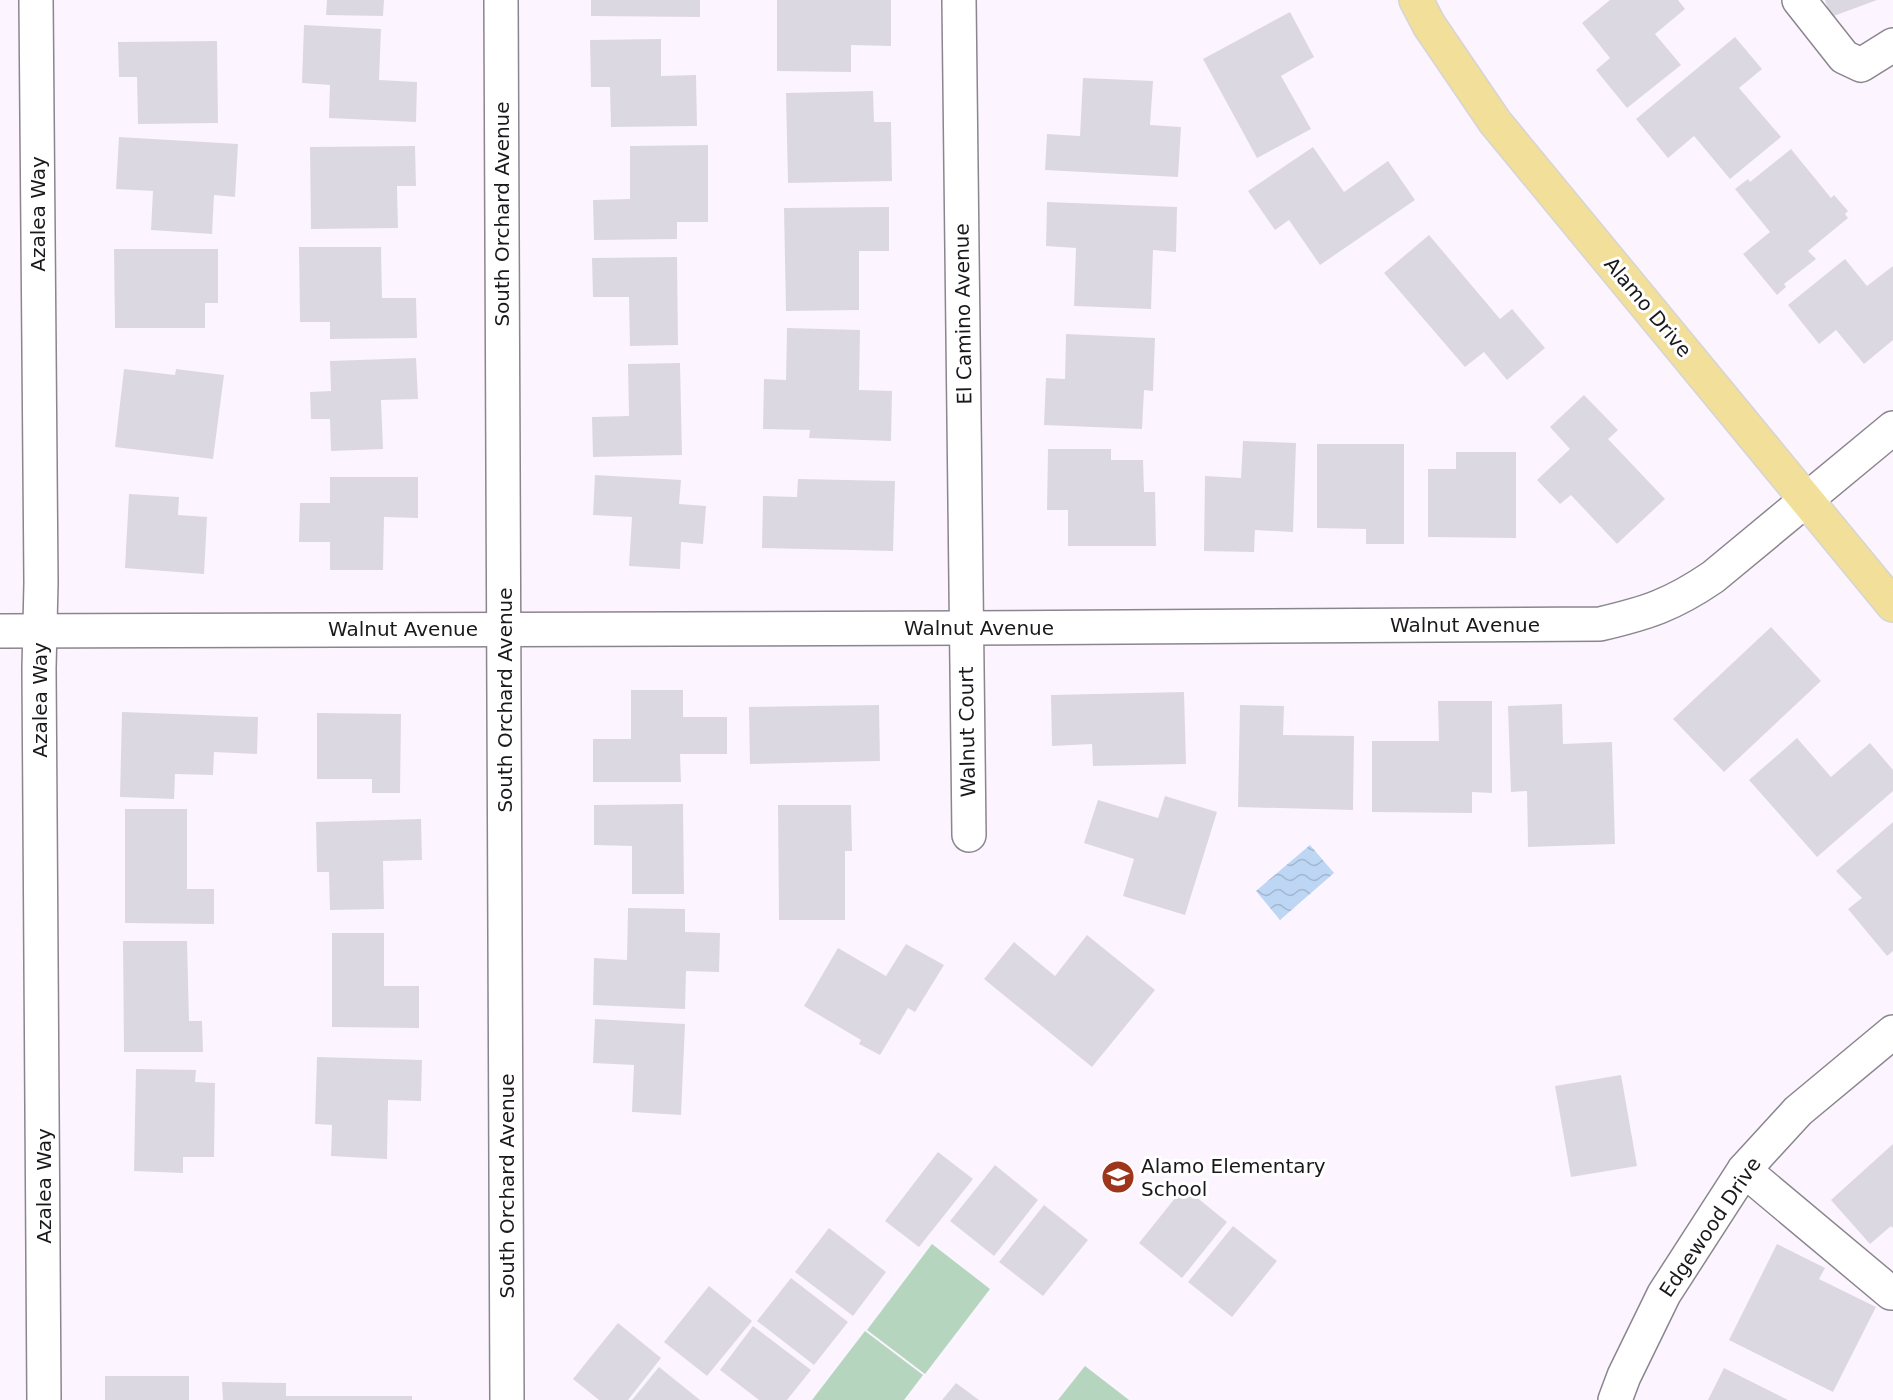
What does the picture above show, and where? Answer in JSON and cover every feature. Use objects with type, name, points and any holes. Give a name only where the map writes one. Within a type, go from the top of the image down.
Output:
[{"type":"main road","name":"Alamo Drive","points":[[1416,0],[1430,25],[1495,122],[1893,604]]},
{"type":"street","name":"Azalea Way","points":[[36,0],[44,1400]]},
{"type":"street","name":"South Orchard Avenue","points":[[501,0],[507,1400]]},
{"type":"street","name":"El Camino Avenue","points":[[959,0],[966,628]]},
{"type":"street","points":[[1799,0],[1844,57],[1861,65],[1893,45]]},
{"type":"street","name":"Walnut Avenue","points":[[0,631],[1600,624],[1637,615],[1685,596],[1713,577],[1893,428]]},
{"type":"street","name":"Walnut Court","points":[[966,628],[969,835]]},
{"type":"street","name":"Edgewood Drive","points":[[1616,1400],[1624,1376],[1664,1294],[1744,1170],[1798,1111],[1893,1032]]},
{"type":"street","points":[[1744,1170],[1891,1293]]},
{"type":"green space","points":[[932,1244],[990,1289],[925,1374],[867,1330]]},
{"type":"green space","points":[[865,1331],[923,1375],[904,1400],[812,1400]]},
{"type":"green space","points":[[1085,1366],[1129,1400],[1058,1400]]},
{"type":"water","points":[[1310,845],[1334,873],[1280,920],[1256,891]]},
{"type":"building","points":[[327,0],[384,0],[383,16],[326,15]]},
{"type":"building","points":[[591,0],[700,0],[700,17],[591,16]]},
{"type":"building","points":[[777,0],[891,0],[891,46],[851,45],[851,72],[777,71]]},
{"type":"building","points":[[1610,0],[1678,0],[1685,9],[1655,34],[1681,65],[1627,108],[1596,70],[1610,58],[1582,23]]},
{"type":"building","points":[[1825,0],[1877,0],[1831,17]]},
{"type":"building","points":[[1290,12],[1314,57],[1281,76],[1311,129],[1257,158],[1203,59]]},
{"type":"building","points":[[304,25],[381,29],[379,80],[417,82],[416,122],[329,118],[330,85],[302,83]]},
{"type":"building","points":[[1735,37],[1762,69],[1739,88],[1781,137],[1730,179],[1694,136],[1668,158],[1636,119]]},
{"type":"building","points":[[661,39],[661,76],[696,75],[697,126],[611,127],[610,87],[591,87],[590,40]]},
{"type":"building","points":[[217,41],[218,123],[138,124],[137,77],[119,77],[118,42]]},
{"type":"building","points":[[1083,78],[1153,81],[1150,125],[1181,127],[1178,177],[1045,170],[1047,134],[1080,136]]},
{"type":"building","points":[[873,91],[874,122],[891,122],[892,181],[788,183],[786,93]]},
{"type":"building","points":[[119,137],[238,144],[235,197],[214,195],[212,234],[151,230],[153,191],[116,189]]},
{"type":"building","points":[[708,145],[708,222],[677,222],[677,239],[594,240],[593,200],[630,199],[630,146]]},
{"type":"building","points":[[415,146],[416,186],[397,186],[398,228],[311,229],[310,147]]},
{"type":"building","points":[[1313,147],[1344,192],[1388,161],[1415,200],[1320,265],[1289,220],[1275,230],[1248,191]]},
{"type":"building","points":[[1791,149],[1831,198],[1834,195],[1848,211],[1845,214],[1848,218],[1808,251],[1816,259],[1784,284],[1786,287],[1777,295],[1743,254],[1770,232],[1735,189],[1748,179],[1750,182]]},
{"type":"building","points":[[1047,202],[1177,207],[1176,252],[1153,250],[1151,309],[1074,306],[1076,248],[1046,246]]},
{"type":"building","points":[[889,207],[889,251],[859,251],[859,310],[786,311],[784,208]]},
{"type":"building","points":[[1429,235],[1500,319],[1512,309],[1545,348],[1507,380],[1484,352],[1465,367],[1384,273]]},
{"type":"building","points":[[299,247],[381,247],[382,298],[416,298],[417,338],[330,339],[330,322],[300,322]]},
{"type":"building","points":[[114,249],[218,249],[218,303],[205,303],[205,328],[115,328]]},
{"type":"building","points":[[677,257],[678,345],[630,346],[629,297],[593,297],[592,258]]},
{"type":"building","points":[[1845,259],[1867,286],[1893,266],[1893,340],[1864,364],[1836,330],[1819,344],[1788,305]]},
{"type":"building","points":[[787,328],[860,330],[859,390],[892,391],[891,441],[809,438],[810,430],[763,429],[764,379],[786,380]]},
{"type":"building","points":[[1066,334],[1155,338],[1153,391],[1144,390],[1142,429],[1044,425],[1046,378],[1065,379]]},
{"type":"building","points":[[416,358],[418,399],[381,400],[383,449],[331,451],[330,419],[311,419],[310,392],[331,391],[330,361]]},
{"type":"building","points":[[680,363],[682,455],[593,457],[592,417],[629,416],[628,364]]},
{"type":"building","points":[[124,369],[175,375],[176,369],[224,375],[213,459],[115,447]]},
{"type":"building","points":[[1584,395],[1618,430],[1608,439],[1665,499],[1617,544],[1571,495],[1560,504],[1537,480],[1570,449],[1550,427]]},
{"type":"building","points":[[1243,441],[1296,443],[1293,532],[1255,530],[1254,552],[1204,551],[1205,476],[1241,478]]},
{"type":"building","points":[[1317,444],[1404,444],[1404,544],[1366,544],[1366,529],[1317,528]]},
{"type":"building","points":[[1048,449],[1111,449],[1111,460],[1143,460],[1144,492],[1155,492],[1156,546],[1068,546],[1068,510],[1047,510]]},
{"type":"building","points":[[1456,452],[1516,452],[1516,538],[1428,537],[1428,469],[1456,469]]},
{"type":"building","points":[[595,475],[681,480],[679,504],[706,506],[703,544],[681,542],[680,569],[629,566],[632,517],[593,515]]},
{"type":"building","points":[[330,477],[418,477],[418,518],[384,517],[383,570],[330,570],[330,542],[299,542],[300,503],[330,503]]},
{"type":"building","points":[[798,479],[895,481],[893,551],[762,548],[763,496],[797,497]]},
{"type":"building","points":[[129,494],[179,497],[178,515],[207,517],[204,574],[125,568]]},
{"type":"building","points":[[1771,627],[1821,681],[1724,772],[1673,719]]},
{"type":"building","points":[[631,690],[683,690],[683,717],[727,717],[727,754],[680,754],[681,782],[593,782],[593,739],[631,739]]},
{"type":"building","points":[[1184,692],[1186,764],[1093,766],[1092,744],[1052,746],[1051,695]]},
{"type":"building","points":[[1438,701],[1492,701],[1492,793],[1472,792],[1472,813],[1372,812],[1372,741],[1439,741]]},
{"type":"building","points":[[1562,704],[1563,744],[1612,742],[1615,844],[1528,847],[1527,791],[1511,792],[1508,706]]},
{"type":"building","points":[[879,705],[880,761],[750,764],[749,707]]},
{"type":"building","points":[[1240,705],[1284,706],[1283,735],[1354,736],[1353,810],[1238,807]]},
{"type":"building","points":[[122,712],[258,717],[257,754],[214,752],[213,775],[175,774],[174,799],[120,797]]},
{"type":"building","points":[[317,713],[401,714],[400,793],[372,793],[372,779],[317,779]]},
{"type":"building","points":[[1797,738],[1831,777],[1870,743],[1893,770],[1893,791],[1817,857],[1749,780]]},
{"type":"building","points":[[1165,796],[1217,812],[1185,915],[1123,896],[1134,859],[1084,843],[1098,800],[1158,818]]},
{"type":"building","points":[[683,804],[684,894],[632,894],[632,846],[594,845],[594,805]]},
{"type":"building","points":[[778,805],[851,805],[852,851],[845,851],[845,920],[779,920]]},
{"type":"building","points":[[125,809],[187,809],[187,889],[214,889],[214,924],[125,923]]},
{"type":"building","points":[[421,819],[422,860],[383,861],[384,909],[330,910],[329,872],[317,872],[316,822]]},
{"type":"building","points":[[1893,822],[1893,951],[1887,956],[1848,909],[1862,898],[1836,871]]},
{"type":"building","points":[[628,908],[685,909],[685,932],[720,933],[719,972],[686,971],[685,1009],[593,1005],[594,958],[627,960]]},
{"type":"building","points":[[332,933],[384,933],[384,986],[419,986],[419,1028],[332,1027]]},
{"type":"building","points":[[1087,935],[1155,990],[1092,1067],[984,979],[1014,942],[1055,976]]},
{"type":"building","points":[[123,941],[187,941],[189,1021],[202,1021],[203,1052],[124,1052]]},
{"type":"building","points":[[906,944],[944,965],[915,1012],[908,1008],[880,1055],[859,1044],[861,1040],[804,1006],[838,948],[886,976]]},
{"type":"building","points":[[595,1019],[685,1024],[681,1115],[632,1112],[634,1065],[593,1063]]},
{"type":"building","points":[[317,1057],[422,1060],[421,1101],[388,1100],[387,1159],[331,1156],[332,1125],[315,1124]]},
{"type":"building","points":[[136,1069],[196,1070],[195,1082],[215,1083],[214,1157],[183,1157],[183,1173],[134,1171]]},
{"type":"building","points":[[1621,1075],[1637,1166],[1571,1177],[1555,1086]]},
{"type":"building","points":[[1893,1144],[1893,1228],[1891,1226],[1870,1244],[1831,1200]]},
{"type":"building","points":[[938,1152],[973,1179],[919,1247],[885,1221]]},
{"type":"building","points":[[995,1165],[1038,1200],[994,1256],[950,1221]]},
{"type":"building","points":[[1184,1187],[1227,1222],[1182,1278],[1139,1243]]},
{"type":"building","points":[[1044,1205],[1088,1240],[1043,1296],[999,1262]]},
{"type":"building","points":[[1233,1226],[1277,1261],[1232,1317],[1188,1282]]},
{"type":"building","points":[[829,1228],[886,1272],[853,1316],[795,1272]]},
{"type":"building","points":[[1777,1244],[1825,1268],[1819,1279],[1876,1307],[1833,1392],[1729,1340]]},
{"type":"building","points":[[791,1278],[848,1322],[814,1365],[757,1321]]},
{"type":"building","points":[[709,1286],[752,1321],[707,1376],[664,1342]]},
{"type":"building","points":[[618,1323],[661,1358],[628,1400],[599,1400],[573,1379]]},
{"type":"building","points":[[753,1326],[811,1370],[787,1400],[759,1400],[720,1370]]},
{"type":"building","points":[[659,1367],[700,1400],[632,1400]]},
{"type":"building","points":[[1724,1368],[1788,1400],[1708,1400]]},
{"type":"building","points":[[105,1376],[189,1376],[189,1400],[105,1400]]},
{"type":"building","points":[[222,1382],[286,1383],[286,1396],[412,1396],[412,1400],[223,1400]]},
{"type":"building","points":[[956,1383],[979,1400],[942,1400]]},
{"type":"place","name":"Alamo Elementary School","points":[[1118,1177]]}]
